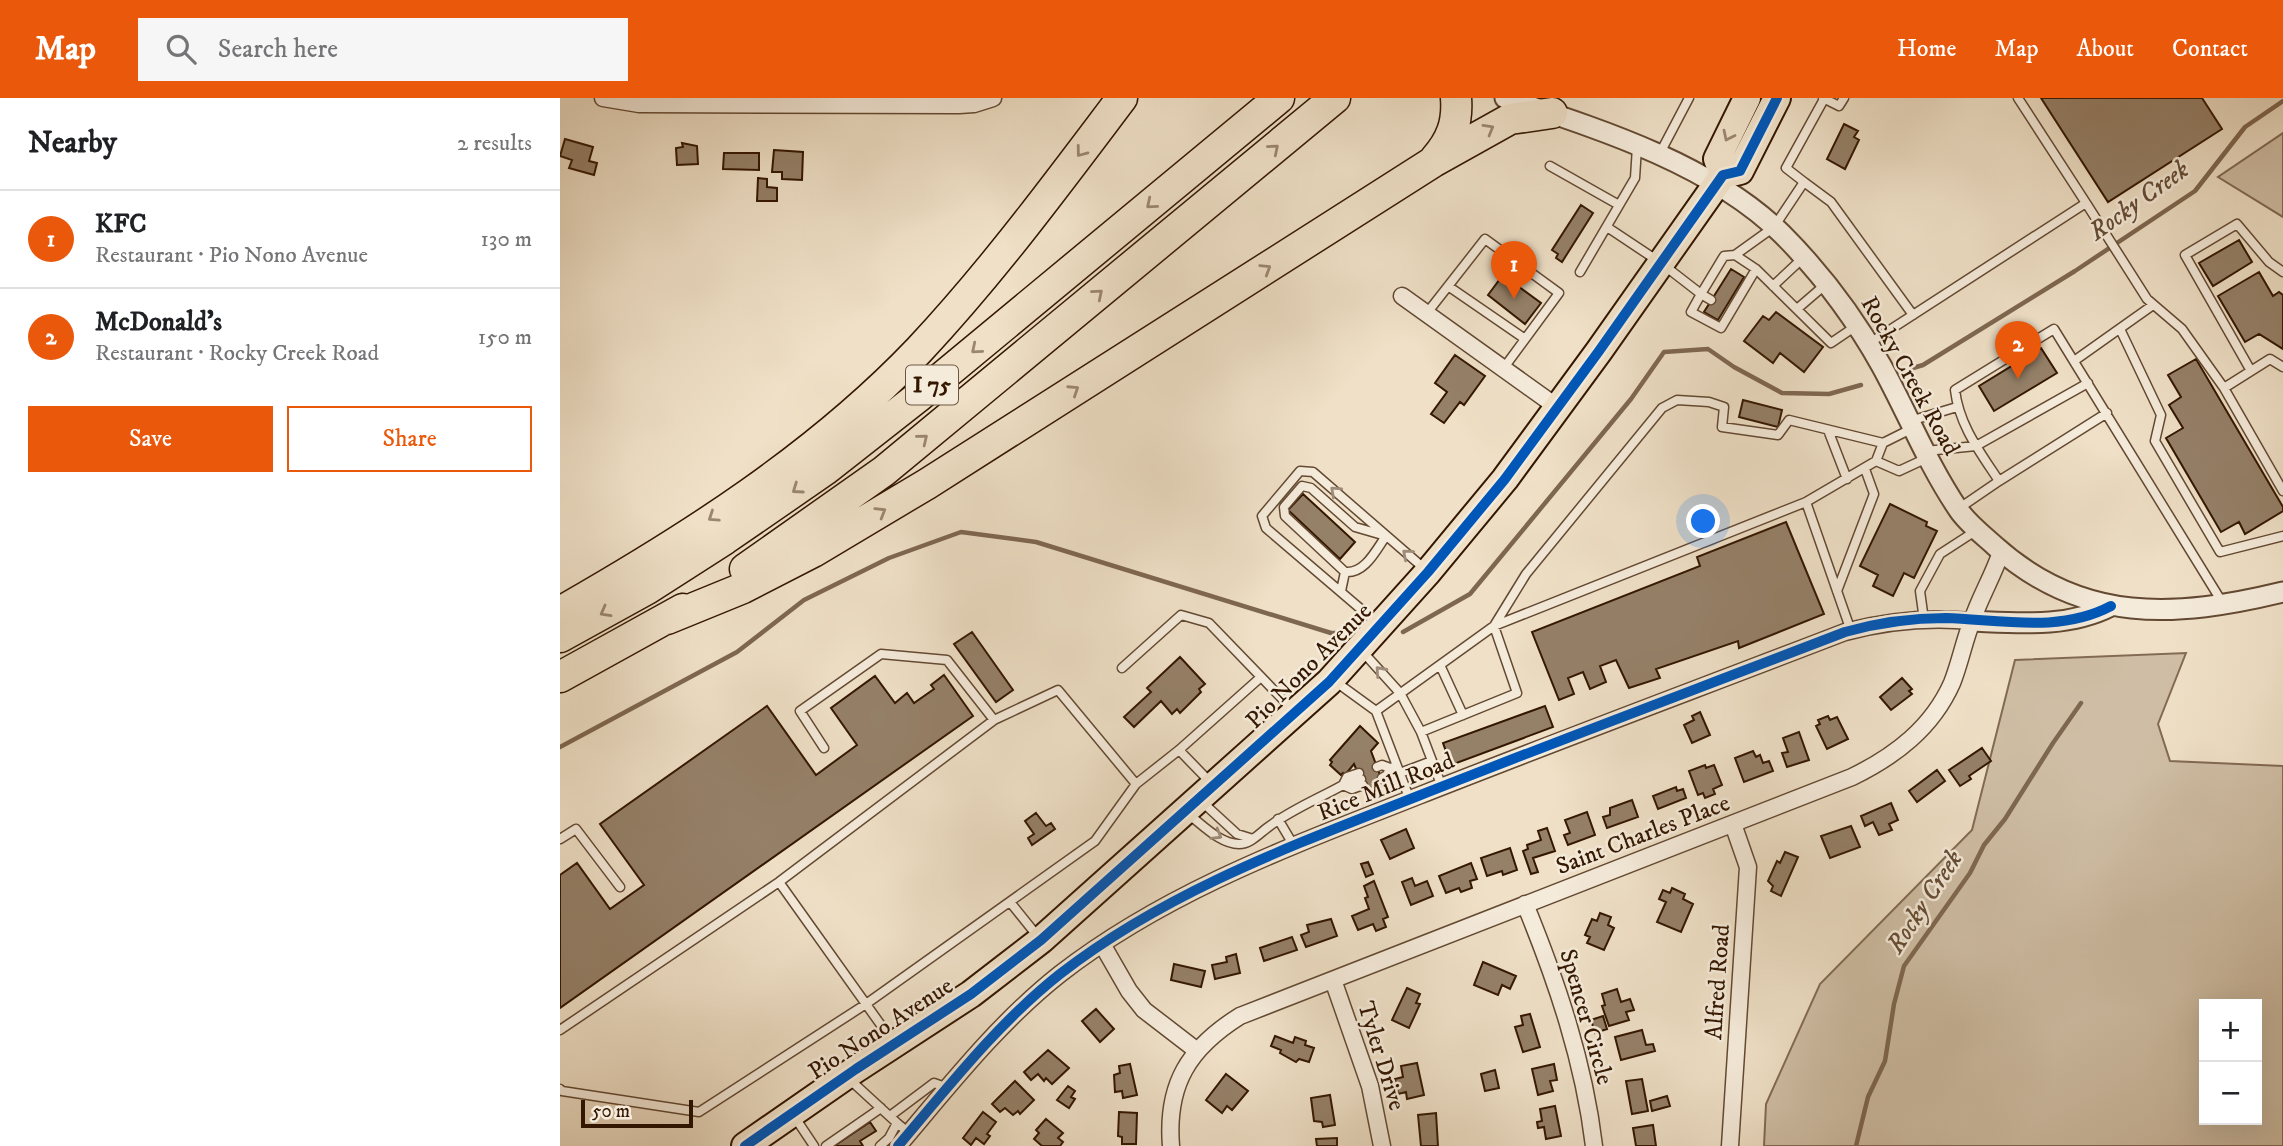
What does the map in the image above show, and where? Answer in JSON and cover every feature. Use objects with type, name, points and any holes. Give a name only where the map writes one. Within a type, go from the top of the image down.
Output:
[{"type":"highway","points":[[560,612],[673,544],[744,497],[794,460],[881,386],[918,351],[985,276],[1122,98]]},
{"type":"highway","points":[[1178,182],[1251,98]]},
{"type":"highway","name":"I 75","points":[[560,637],[659,582],[825,470],[918,397],[1279,98]]},
{"type":"highway","points":[[1433,162],[1453,133],[1457,117],[1456,98]]},
{"type":"highway","name":"I 75","points":[[560,677],[667,619],[758,561],[884,471],[1327,105]]},
{"type":"highway","points":[[667,619],[743,589],[813,552],[927,484],[1433,162],[1510,119],[1552,113]]},
{"type":"main road","points":[[1720,180],[1717,159],[1747,98]]},
{"type":"main road","name":"Pio Nono Avenue","points":[[760,1139],[792,1113],[971,994],[1041,940],[1332,679],[1428,572],[1505,479],[1720,180],[1740,171],[1777,98]]},
{"type":"street","points":[[603,98],[639,104],[760,105],[959,105],[993,98]]},
{"type":"street","name":"Rocky Creek Road","points":[[1506,98],[1552,113],[1720,180],[1774,226],[1804,257],[1857,326],[1958,509],[2014,564],[2080,597],[2111,606],[2165,610],[2205,609],[2283,592]]},
{"type":"street","points":[[1402,296],[1557,407]]},
{"type":"street","name":"Saint Charles Place","points":[[1171,1146],[1169,1125],[1180,1076],[1196,1050],[1210,1036],[1240,1016],[1853,777],[1901,749],[1926,722],[1950,686],[1972,621],[2001,552]]},
{"type":"street","points":[[1972,621],[2071,621],[2092,616],[2111,606]]},
{"type":"street","name":"Rice Mill Road","points":[[898,1146],[903,1128],[948,1087],[1010,1018],[1059,976],[1102,944],[1160,908],[1222,877],[1442,787],[1851,631],[1878,623],[1945,618],[1972,621]]},
{"type":"street","name":"Alfred Road","points":[[1730,1146],[1748,867],[1733,824]]},
{"type":"street","name":"Spencer Circle","points":[[1525,904],[1557,986],[1577,1052],[1594,1146]]},
{"type":"street","points":[[1102,944],[1144,1010],[1196,1050]]},
{"type":"street","name":"Tyler Drive","points":[[1333,980],[1370,1086],[1382,1146]]},
{"type":"lane","points":[[1659,155],[1689,98]]},
{"type":"lane","points":[[1844,98],[1839,106],[1823,98],[1786,168],[1831,202],[1913,315]]},
{"type":"lane","points":[[2018,98],[2147,299],[2182,329],[2224,388],[2283,491]]},
{"type":"lane","points":[[1580,272],[1635,178],[1637,146]]},
{"type":"lane","points":[[1550,166],[1619,205]]},
{"type":"lane","points":[[1756,269],[1728,310],[1721,328],[1691,312],[1724,256],[1735,255],[1774,226],[1804,182]]},
{"type":"lane","points":[[1868,344],[2086,203]]},
{"type":"lane","points":[[2251,371],[2185,255],[2237,224],[2269,262],[2283,272]]},
{"type":"lane","points":[[1607,227],[1712,300]]},
{"type":"lane","points":[[1427,313],[1485,239],[1559,293],[1503,369]]},
{"type":"lane","points":[[1735,255],[1756,269],[1831,343],[1857,326]]},
{"type":"lane","points":[[1773,286],[1804,257]]},
{"type":"lane","points":[[1712,276],[1723,282]]},
{"type":"lane","points":[[1797,309],[1826,284]]},
{"type":"lane","points":[[1448,286],[1525,339]]},
{"type":"lane","points":[[2074,361],[2153,305]]},
{"type":"lane","points":[[1999,481],[1966,429],[1957,407],[1955,390],[2054,329],[2223,605]]},
{"type":"lane","points":[[2120,329],[2161,415],[2155,442],[2220,552],[2283,536]]},
{"type":"lane","points":[[2224,388],[2270,359],[2283,367]]},
{"type":"lane","points":[[1876,461],[1899,471],[1926,454],[1976,446],[2088,383]]},
{"type":"lane","points":[[1494,626],[1526,574],[1662,408],[1677,400],[1709,402],[1724,407],[1722,427],[1779,435],[1789,421],[1883,443]]},
{"type":"lane","points":[[1376,711],[1494,626],[1806,502],[1876,461],[1883,443],[1911,424],[1957,407]]},
{"type":"lane","points":[[1958,509],[2107,413]]},
{"type":"lane","points":[[1828,430],[1847,479]]},
{"type":"lane","points":[[1837,591],[1874,494],[1865,469]]},
{"type":"lane","points":[[1380,626],[1266,528],[1262,516],[1300,471],[1314,472],[1428,572]]},
{"type":"lane","points":[[1302,486],[1311,488],[1355,527],[1386,536],[1360,569],[1354,573],[1345,572],[1286,516],[1284,507],[1302,486]]},
{"type":"lane","points":[[1806,502],[1851,631]]},
{"type":"lane","points":[[1924,620],[1920,591],[1940,554],[1977,530]]},
{"type":"lane","points":[[1341,591],[1345,572]]},
{"type":"lane","points":[[1122,668],[1181,615],[1209,623],[1294,712]]},
{"type":"lane","points":[[1421,732],[1517,693],[1494,626]]},
{"type":"lane","points":[[1360,649],[1400,693],[1421,732],[1442,787]]},
{"type":"lane","points":[[824,748],[800,711],[881,654],[947,660],[994,720]]},
{"type":"lane","points":[[1440,665],[1463,715]]},
{"type":"lane","points":[[560,1089],[699,1112],[866,1004],[1096,841],[1136,784],[1179,750],[1261,677]]},
{"type":"lane","points":[[1332,679],[1376,711],[1410,800]]},
{"type":"lane","points":[[560,1030],[779,882],[994,720],[1058,690],[1136,784]]},
{"type":"lane","points":[[1179,750],[1216,836],[1244,844],[1278,819],[1343,785],[1352,789],[1361,779]]},
{"type":"lane","points":[[1379,772],[1432,761]]},
{"type":"lane","points":[[1200,799],[1237,834],[1253,839]]},
{"type":"lane","points":[[1278,819],[1294,846]]},
{"type":"lane","points":[[560,839],[576,829],[620,887]]},
{"type":"lane","points":[[779,882],[894,1044]]},
{"type":"lane","points":[[1010,902],[1041,940]]},
{"type":"lane","points":[[846,1076],[903,1128],[880,1146]]},
{"type":"lane","points":[[890,1116],[934,1083],[948,1087]]},
{"type":"lane","points":[[826,1146],[881,1108]]},
{"type":"lane","points":[[792,1113],[814,1146]]},
{"type":"shaded area","points":[[2283,133],[2283,217],[2218,177]]},
{"type":"shaded area","points":[[2186,653],[2158,724],[2170,761],[2283,766],[2283,1146],[1764,1146],[1766,1104],[1820,984],[1972,830],[2015,660]]},
{"type":"building","points":[[2041,98],[2202,98],[2222,129],[2108,202]]},
{"type":"building","points":[[1844,124],[1858,131],[1854,137],[1859,140],[1845,169],[1827,159]]},
{"type":"building","points":[[565,139],[593,147],[589,161],[597,163],[594,175],[569,168],[572,160],[560,156]]},
{"type":"building","points":[[682,143],[697,146],[698,164],[677,165],[676,148],[683,147]]},
{"type":"building","points":[[774,150],[803,152],[802,180],[782,179],[782,172],[772,172]]},
{"type":"building","points":[[724,153],[759,153],[759,170],[723,169]]},
{"type":"building","points":[[758,178],[767,179],[767,187],[777,188],[777,201],[757,201]]},
{"type":"building","points":[[1581,205],[1593,213],[1562,262],[1552,250]]},
{"type":"building","points":[[2239,240],[2252,262],[2213,286],[2199,263]]},
{"type":"building","points":[[1731,269],[1744,277],[1718,320],[1704,312]]},
{"type":"building","points":[[2259,272],[2273,296],[2279,292],[2283,295],[2283,349],[2259,334],[2245,342],[2218,296]]},
{"type":"building","points":[[1503,275],[1541,303],[1525,324],[1488,295]]},
{"type":"building","points":[[1776,312],[1823,347],[1804,372],[1780,353],[1773,363],[1744,341],[1763,316],[1769,320]]},
{"type":"building","points":[[2041,348],[2057,373],[1994,411],[1979,386]]},
{"type":"building","points":[[1455,355],[1485,376],[1464,405],[1460,402],[1444,423],[1431,414],[1447,392],[1435,383]]},
{"type":"building","points":[[2196,359],[2283,507],[2283,511],[2245,534],[2239,522],[2221,532],[2166,438],[2183,428],[2169,405],[2181,397],[2168,375]]},
{"type":"building","points":[[1743,400],[1782,410],[1778,427],[1739,417]]},
{"type":"building","points":[[1303,494],[1355,542],[1340,559],[1288,510]]},
{"type":"building","points":[[1890,504],[1927,522],[1926,526],[1937,531],[1914,578],[1904,573],[1893,596],[1873,586],[1878,575],[1860,566]]},
{"type":"building","points":[[1786,522],[1824,614],[1739,648],[1738,641],[1656,669],[1660,678],[1629,688],[1616,660],[1600,666],[1606,682],[1590,689],[1583,672],[1568,678],[1574,694],[1559,700],[1532,632],[1700,566],[1697,557]]},
{"type":"building","points":[[972,632],[1013,690],[996,702],[954,644]]},
{"type":"building","points":[[1180,657],[1205,684],[1199,689],[1201,692],[1180,713],[1177,709],[1172,714],[1161,701],[1134,727],[1124,717],[1151,692],[1147,688]]},
{"type":"building","points":[[944,675],[973,716],[560,1008],[560,875],[577,863],[610,909],[644,885],[600,824],[767,706],[816,775],[857,745],[831,708],[875,676],[895,703],[907,693],[914,703],[934,689],[931,685]]},
{"type":"building","points":[[1902,678],[1912,689],[1909,691],[1912,694],[1891,710],[1880,697]]},
{"type":"building","points":[[1545,706],[1553,727],[1451,765],[1443,743]]},
{"type":"building","points":[[1700,712],[1710,735],[1692,743],[1684,725],[1694,720],[1692,716]]},
{"type":"building","points":[[1828,716],[1830,720],[1837,717],[1848,739],[1827,749],[1816,726],[1820,724],[1818,720]]},
{"type":"building","points":[[1360,726],[1378,743],[1371,751],[1384,786],[1366,792],[1354,764],[1345,775],[1341,775],[1330,765],[1330,760]]},
{"type":"building","points":[[1799,732],[1809,760],[1787,767],[1782,753],[1788,752],[1783,738]]},
{"type":"building","points":[[1982,748],[1991,761],[1969,776],[1971,779],[1960,786],[1949,770]]},
{"type":"building","points":[[1753,751],[1756,757],[1760,755],[1763,763],[1769,761],[1773,771],[1744,782],[1735,758]]},
{"type":"building","points":[[1705,765],[1706,768],[1714,765],[1722,785],[1713,789],[1715,794],[1705,798],[1703,793],[1698,795],[1689,771]]},
{"type":"building","points":[[1937,770],[1945,781],[1917,802],[1909,791]]},
{"type":"building","points":[[1676,787],[1677,791],[1683,789],[1686,798],[1658,809],[1653,796]]},
{"type":"building","points":[[1632,800],[1638,817],[1607,828],[1603,817],[1610,815],[1610,808]]},
{"type":"building","points":[[1891,803],[1898,820],[1889,824],[1892,830],[1879,835],[1873,822],[1865,826],[1861,816]]},
{"type":"building","points":[[1587,812],[1595,835],[1568,845],[1564,835],[1570,833],[1565,820]]},
{"type":"building","points":[[1036,813],[1046,826],[1051,823],[1055,829],[1032,845],[1028,838],[1034,834],[1025,821]]},
{"type":"building","points":[[1851,826],[1860,847],[1830,858],[1821,836]]},
{"type":"building","points":[[1547,828],[1555,851],[1533,858],[1538,872],[1531,874],[1523,851],[1528,849],[1527,845],[1541,840],[1538,831]]},
{"type":"building","points":[[1406,829],[1414,848],[1390,859],[1381,840]]},
{"type":"building","points":[[1510,848],[1517,870],[1503,875],[1502,871],[1487,876],[1481,858]]},
{"type":"building","points":[[1785,852],[1798,857],[1781,896],[1771,891],[1773,886],[1768,881],[1777,861],[1780,863]]},
{"type":"building","points":[[1368,862],[1373,874],[1366,877],[1361,864]]},
{"type":"building","points":[[1471,863],[1477,879],[1470,881],[1472,888],[1461,892],[1459,888],[1446,893],[1439,876]]},
{"type":"building","points":[[1412,878],[1415,886],[1427,881],[1433,896],[1411,905],[1402,882]]},
{"type":"building","points":[[1374,881],[1388,917],[1383,919],[1386,927],[1376,931],[1373,924],[1358,930],[1352,916],[1369,909],[1364,886]]},
{"type":"building","points":[[1672,888],[1685,894],[1683,899],[1693,904],[1681,932],[1657,922],[1666,902],[1659,899],[1663,890],[1670,893]]},
{"type":"building","points":[[1600,913],[1611,917],[1608,925],[1614,928],[1604,950],[1587,943],[1590,937],[1585,935],[1592,919],[1597,921]]},
{"type":"building","points":[[1331,919],[1337,936],[1306,947],[1301,935],[1309,932],[1307,925]]},
{"type":"building","points":[[1292,937],[1297,950],[1264,961],[1260,948]]},
{"type":"building","points":[[1236,954],[1240,973],[1215,979],[1212,965],[1227,962],[1226,957]]},
{"type":"building","points":[[1483,962],[1516,976],[1510,989],[1502,985],[1498,995],[1474,985]]},
{"type":"building","points":[[1174,964],[1205,971],[1201,987],[1171,980]]},
{"type":"building","points":[[1407,988],[1420,994],[1416,1003],[1420,1004],[1409,1028],[1392,1020]]},
{"type":"building","points":[[1617,989],[1621,1002],[1630,999],[1634,1010],[1626,1012],[1629,1020],[1609,1026],[1602,1006],[1605,1005],[1602,994]]},
{"type":"building","points":[[1096,1009],[1114,1029],[1100,1042],[1082,1021]]},
{"type":"building","points":[[1530,1014],[1540,1047],[1523,1052],[1515,1027],[1523,1025],[1521,1016]]},
{"type":"building","points":[[1603,1016],[1607,1029],[1595,1033],[1591,1020]]},
{"type":"building","points":[[1642,1030],[1646,1045],[1653,1044],[1655,1051],[1621,1060],[1615,1037]]},
{"type":"building","points":[[1275,1036],[1293,1043],[1295,1037],[1306,1041],[1305,1045],[1314,1048],[1309,1062],[1299,1059],[1296,1062],[1280,1053],[1281,1050],[1271,1046]]},
{"type":"building","points":[[1048,1050],[1069,1068],[1052,1084],[1046,1078],[1044,1081],[1038,1074],[1031,1080],[1024,1072]]},
{"type":"building","points":[[1417,1063],[1424,1095],[1407,1099],[1406,1092],[1398,1094],[1395,1079],[1403,1077],[1401,1066]]},
{"type":"building","points":[[1130,1064],[1137,1095],[1123,1098],[1122,1091],[1115,1092],[1114,1075],[1120,1073],[1119,1066]]},
{"type":"building","points":[[1554,1064],[1557,1080],[1550,1081],[1553,1091],[1538,1095],[1532,1069]]},
{"type":"building","points":[[1495,1070],[1499,1088],[1485,1091],[1481,1074]]},
{"type":"building","points":[[1226,1074],[1248,1091],[1232,1110],[1227,1106],[1222,1113],[1206,1100]]},
{"type":"building","points":[[1642,1079],[1648,1111],[1632,1114],[1626,1081]]},
{"type":"building","points":[[1015,1081],[1034,1100],[1020,1114],[1018,1111],[1013,1115],[1005,1108],[1000,1112],[992,1104]]},
{"type":"building","points":[[1068,1086],[1075,1091],[1071,1097],[1075,1099],[1069,1108],[1057,1100]]},
{"type":"building","points":[[1330,1095],[1335,1125],[1323,1127],[1322,1122],[1314,1121],[1311,1098]]},
{"type":"building","points":[[1667,1096],[1670,1106],[1652,1111],[1650,1101]]},
{"type":"building","points":[[1555,1106],[1561,1136],[1546,1139],[1544,1127],[1538,1128],[1537,1122],[1542,1121],[1540,1109]]},
{"type":"building","points":[[983,1112],[996,1122],[987,1134],[990,1136],[984,1144],[976,1138],[971,1145],[963,1138]]},
{"type":"building","points":[[1119,1112],[1137,1113],[1136,1144],[1122,1144],[1122,1137],[1118,1136]]},
{"type":"building","points":[[1436,1113],[1438,1146],[1421,1146],[1418,1115]]},
{"type":"building","points":[[1046,1119],[1063,1133],[1058,1138],[1063,1142],[1060,1146],[1042,1146],[1034,1139],[1039,1133],[1036,1130]]},
{"type":"building","points":[[870,1122],[876,1131],[860,1141],[863,1146],[834,1146]]},
{"type":"building","points":[[1653,1125],[1656,1146],[1636,1146],[1633,1128]]},
{"type":"building","points":[[1337,1138],[1337,1146],[1317,1146],[1316,1139]]},
{"type":"waterway","name":"Rocky Creek","points":[[1913,368],[1923,365],[2075,271],[2195,191],[2245,127],[2283,101]]},
{"type":"waterway","points":[[1403,632],[1470,594],[1631,399],[1664,352],[1708,349],[1734,367],[1782,393],[1829,394],[1861,385]]},
{"type":"waterway","points":[[560,747],[737,652],[804,600],[889,558],[961,532],[1036,542],[1331,633],[1345,633]]},
{"type":"waterway","name":"Rocky Creek","points":[[1856,1146],[1868,1097],[1885,1061],[1894,1004],[1904,966],[1970,873],[1984,845],[2005,819],[2081,703]]},
{"type":"cycle path","points":[[745,1146],[971,994],[1041,940],[1329,682],[1428,572],[1505,479],[1723,175],[1740,171],[1777,98]]},
{"type":"cycle path","points":[[898,1146],[995,1034],[1060,974],[1144,918],[1233,872],[1418,796],[1845,632],[1933,618],[2030,623],[2072,620],[2111,606]]},
{"type":"place","name":"KFC","points":[[1514,299]]},
{"type":"place","name":"McDonald's","points":[[2018,379]]}]
